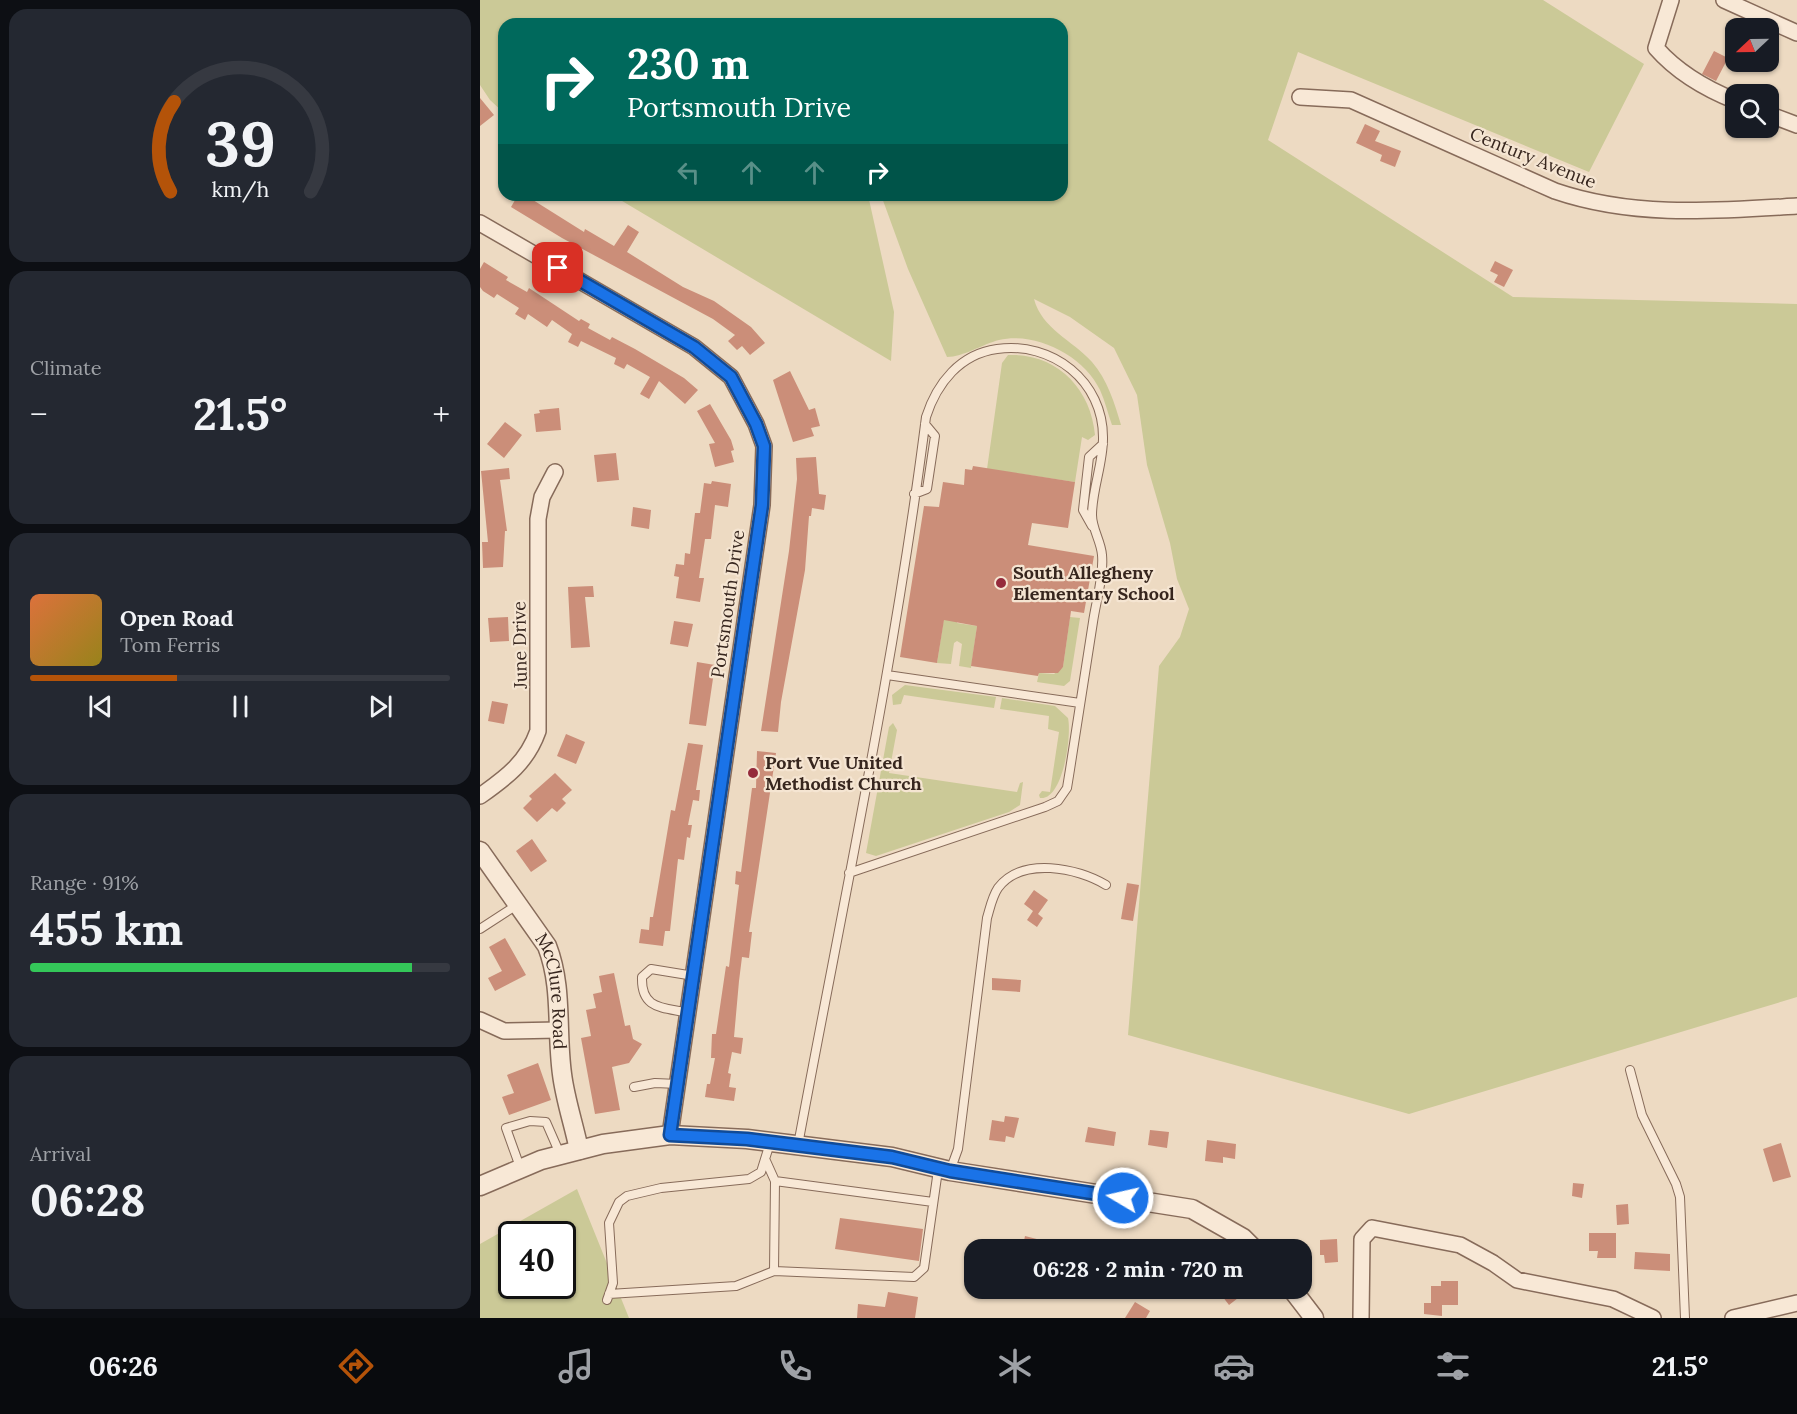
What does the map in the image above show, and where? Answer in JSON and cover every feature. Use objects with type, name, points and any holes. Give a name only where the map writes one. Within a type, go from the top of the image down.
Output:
[{"type":"street","points":[[1671,0],[1656,48],[1677,68],[1714,92],[1725,96]]},
{"type":"street","points":[[1724,0],[1797,33]]},
{"type":"street","name":"Century Avenue","points":[[1300,97],[1351,100],[1555,191],[1587,202],[1662,210],[1797,206]]},
{"type":"street","points":[[1779,118],[1797,125]]},
{"type":"street","name":"Portsmouth Drive","points":[[480,223],[694,347],[714,362],[731,377],[744,399],[764,446],[762,505],[670,1135]]},
{"type":"street","name":"June Drive","points":[[480,796],[511,774],[525,759],[538,730],[538,519],[542,497],[555,472]]},
{"type":"street","name":"McClure Road","points":[[480,851],[547,946],[554,964],[558,981],[558,1030],[562,1075],[579,1150]]},
{"type":"street","points":[[480,1020],[504,1031],[558,1030]]},
{"type":"street","points":[[480,1186],[520,1168],[560,1155],[670,1135],[770,1142],[892,1157],[944,1169],[1192,1209],[1244,1239]]},
{"type":"street","points":[[1361,1318],[1362,1239],[1372,1228],[1460,1245],[1517,1280],[1613,1299],[1653,1318]]},
{"type":"street","points":[[1299,1299],[1314,1318]]},
{"type":"street","points":[[1733,1318],[1797,1303]]},
{"type":"lane","points":[[798,1145],[849,873],[887,675],[925,424],[930,404],[943,380],[965,362],[988,350],[1037,350],[1063,361],[1083,379],[1101,416],[1103,444],[1092,516],[1103,556],[1067,788],[1058,801],[849,873]]},
{"type":"lane","points":[[1100,540],[1083,510],[1089,457],[1103,444]]},
{"type":"lane","points":[[887,675],[1080,703]]},
{"type":"lane","points":[[770,1142],[761,1172],[749,1179],[661,1188],[627,1196],[619,1202],[609,1223],[614,1283],[608,1297],[736,1286],[774,1271],[914,1277],[924,1268],[933,1202],[944,1169],[958,1149],[987,918],[993,896],[1009,879],[1026,870],[1041,868],[1093,877],[1106,885]]},
{"type":"lane","points":[[480,929],[518,904]]},
{"type":"lane","points":[[689,1013],[651,1005],[645,999],[642,977],[651,969],[694,976]]},
{"type":"lane","points":[[1629,1070],[1642,1115],[1676,1184],[1680,1197],[1685,1318]]},
{"type":"lane","points":[[634,1087],[654,1083],[678,1084]]},
{"type":"lane","points":[[520,1168],[506,1128],[530,1121],[546,1122],[560,1155]]},
{"type":"lane","points":[[766,1161],[775,1181],[774,1271]]},
{"type":"lane","points":[[775,1181],[933,1202]]},
{"type":"shaded area","points":[[480,0],[1543,0],[1644,64],[1589,172],[1298,52],[1268,140],[1513,297],[1797,304],[1797,997],[1409,1114],[1128,1035],[1159,666],[1180,637],[1189,609],[1177,579],[1170,543],[1147,465],[1137,395],[1114,348],[1070,317],[1034,299],[1044,318],[1058,334],[1084,354],[1102,376],[1121,425],[1112,425],[1100,390],[1083,367],[1071,357],[1043,343],[1028,339],[999,340],[960,355],[947,357],[908,269],[883,201],[1068,201],[1068,18],[498,18],[498,107],[480,85]]},
{"type":"shaded area","points":[[622,201],[869,201],[894,312],[891,361]]},
{"type":"shaded area","points":[[1008,355],[1041,360],[1056,367],[1068,377],[1086,402],[1095,435],[1088,440],[1082,437],[1075,482],[987,469],[1002,363]]},
{"type":"shaded area","points":[[945,612],[958,613],[957,623],[977,626],[971,668],[959,666],[962,644],[957,641],[954,643],[951,664],[937,663]]},
{"type":"shaded area","points":[[1070,617],[1080,618],[1070,681],[1064,686],[1037,682],[1039,673],[1054,674],[1063,667]]},
{"type":"shaded area","points":[[905,685],[996,697],[994,708],[904,695],[901,704],[893,705],[892,695]]},
{"type":"shaded area","points":[[1002,698],[1055,706],[1068,718],[1069,738],[1064,766],[1055,789],[1048,796],[1040,798],[1039,795],[1042,791],[1050,792],[1059,732],[1048,729],[1049,716],[1000,709]]},
{"type":"shaded area","points":[[893,723],[897,730],[889,773],[1017,792],[1020,783],[1023,782],[1020,805],[1009,812],[876,856],[866,853],[889,727]]},
{"type":"shaded area","points":[[577,1189],[629,1318],[480,1318],[480,1244],[498,1234],[498,1299],[576,1299],[576,1221],[521,1221]]},
{"type":"building","points":[[1714,51],[1725,56],[1725,64],[1716,81],[1702,74]]},
{"type":"building","points":[[480,98],[494,115],[480,126]]},
{"type":"building","points":[[1365,124],[1380,131],[1375,141],[1401,151],[1395,167],[1380,161],[1382,155],[1356,143]]},
{"type":"building","points":[[514,201],[535,201],[584,232],[585,229],[614,246],[628,225],[639,232],[627,252],[683,287],[714,301],[751,327],[765,343],[750,355],[742,346],[737,350],[728,341],[735,335],[713,319],[562,238],[511,207]]},
{"type":"building","points":[[1495,261],[1513,270],[1504,287],[1494,282],[1498,275],[1490,271]]},
{"type":"building","points":[[484,262],[508,277],[506,280],[527,292],[529,288],[579,321],[581,319],[590,324],[588,328],[610,340],[612,337],[635,349],[684,378],[698,390],[685,404],[659,381],[649,399],[640,394],[650,377],[627,364],[624,369],[614,364],[616,358],[581,341],[578,347],[568,342],[572,334],[552,320],[547,327],[528,314],[525,320],[515,314],[519,308],[497,294],[494,298],[483,291],[480,287],[480,269]]},
{"type":"building","points":[[790,371],[809,410],[815,408],[820,426],[811,428],[814,436],[793,442],[773,380]]},
{"type":"building","points":[[710,404],[731,440],[734,450],[731,451],[734,462],[715,467],[709,444],[715,443],[697,411]]},
{"type":"building","points":[[559,408],[561,430],[536,432],[534,414],[540,413],[539,410]]},
{"type":"building","points":[[505,422],[522,435],[504,458],[487,444]]},
{"type":"building","points":[[616,453],[619,480],[597,482],[594,455]]},
{"type":"building","points":[[816,457],[819,494],[826,495],[824,510],[812,508],[811,516],[809,516],[805,570],[781,702],[778,732],[761,731],[789,551],[797,479],[796,458]]},
{"type":"building","name":"South Allegheny Elementary School","points":[[973,466],[1075,482],[1068,528],[1032,523],[1028,545],[1094,556],[1084,613],[1071,611],[1063,667],[1058,673],[1039,673],[1038,676],[971,666],[977,626],[944,620],[937,663],[900,657],[924,506],[939,507],[943,482],[964,485],[965,469],[972,470]]},
{"type":"building","points":[[509,468],[510,479],[500,480],[507,531],[505,531],[503,567],[483,568],[482,542],[488,542],[481,471]]},
{"type":"building","points":[[712,481],[731,484],[728,507],[715,505],[711,539],[705,539],[699,578],[704,578],[700,602],[676,598],[679,577],[674,576],[676,564],[684,565],[685,553],[690,554],[695,513],[700,513],[704,483],[711,484]]},
{"type":"building","points":[[633,507],[651,510],[649,529],[631,526]]},
{"type":"building","points":[[593,586],[594,597],[585,597],[590,647],[571,648],[568,587]]},
{"type":"building","points":[[508,617],[509,641],[490,642],[488,618]]},
{"type":"building","points":[[674,621],[693,624],[688,647],[670,644]]},
{"type":"building","points":[[697,662],[715,665],[706,726],[689,724]]},
{"type":"building","points":[[492,701],[508,704],[504,724],[488,721]]},
{"type":"building","points":[[566,734],[585,742],[576,764],[557,756]]},
{"type":"building","points":[[688,743],[703,745],[696,790],[700,790],[699,801],[693,800],[688,825],[692,825],[690,838],[687,837],[684,860],[678,859],[670,931],[665,931],[663,946],[639,943],[641,929],[649,930],[650,917],[653,917],[671,810],[675,811]]},
{"type":"building","points":[[757,751],[776,753],[749,932],[752,932],[749,958],[742,957],[739,981],[734,1037],[743,1038],[741,1054],[732,1052],[728,1073],[731,1074],[729,1087],[736,1088],[734,1101],[705,1097],[715,1058],[711,1058],[712,1034],[716,1034],[726,966],[729,967],[739,885],[735,884],[736,871],[741,872],[752,788],[756,788]]},
{"type":"building","points":[[555,773],[572,790],[562,799],[566,803],[557,812],[552,808],[537,822],[523,808],[532,799],[529,796]]},
{"type":"building","points":[[532,839],[547,861],[531,872],[516,851]]},
{"type":"building","points":[[1127,883],[1139,885],[1133,921],[1121,919]]},
{"type":"building","points":[[1034,890],[1048,900],[1038,914],[1043,918],[1037,927],[1027,920],[1033,911],[1024,904]]},
{"type":"building","points":[[505,938],[526,975],[495,991],[488,978],[502,971],[489,947]]},
{"type":"building","points":[[614,973],[625,1026],[630,1025],[633,1039],[642,1044],[629,1063],[612,1067],[620,1110],[595,1114],[581,1038],[591,1036],[586,1010],[596,1008],[593,994],[602,992],[599,976]]},
{"type":"building","points":[[992,978],[1021,980],[1020,992],[992,990]]},
{"type":"building","points":[[538,1063],[551,1100],[509,1115],[502,1097],[514,1093],[507,1075]]},
{"type":"building","points":[[1005,1116],[1019,1118],[1014,1138],[1006,1136],[1005,1142],[989,1140],[992,1120],[1004,1122]]},
{"type":"building","points":[[1088,1127],[1116,1132],[1114,1146],[1085,1142]]},
{"type":"building","points":[[1150,1130],[1169,1132],[1167,1148],[1148,1145]]},
{"type":"building","points":[[1207,1140],[1236,1144],[1235,1159],[1223,1157],[1223,1163],[1205,1161]]},
{"type":"building","points":[[1781,1143],[1791,1177],[1773,1182],[1763,1149]]},
{"type":"building","points":[[1573,1183],[1584,1184],[1582,1198],[1572,1196]]},
{"type":"building","points":[[1628,1204],[1629,1224],[1617,1225],[1616,1205]]},
{"type":"building","points":[[840,1218],[923,1229],[919,1261],[835,1249]]},
{"type":"building","points":[[1589,1233],[1616,1233],[1616,1258],[1597,1258],[1598,1251],[1589,1251]]},
{"type":"building","points":[[1337,1239],[1338,1262],[1325,1263],[1324,1255],[1320,1255],[1320,1240]]},
{"type":"building","points":[[1635,1252],[1670,1254],[1670,1271],[1634,1269]]},
{"type":"building","points":[[1441,1281],[1458,1281],[1458,1305],[1442,1305],[1442,1316],[1424,1314],[1424,1303],[1431,1303],[1431,1286],[1441,1286]]},
{"type":"building","points":[[888,1292],[918,1297],[915,1318],[857,1318],[858,1304],[885,1307]]},
{"type":"building","points":[[1224,1299],[1237,1299],[1229,1305]]},
{"type":"building","points":[[1135,1302],[1150,1311],[1146,1318],[1125,1318]]},
{"type":"place","name":"South Allegheny Elementary School","points":[[1001,583]]},
{"type":"place","name":"Port Vue United Methodist Church","points":[[753,773]]},
{"type":"route","points":[[558,268],[694,347],[714,362],[731,377],[756,424],[764,446],[762,505],[670,1135],[747,1139],[892,1157],[950,1171],[1123,1198]]}]
